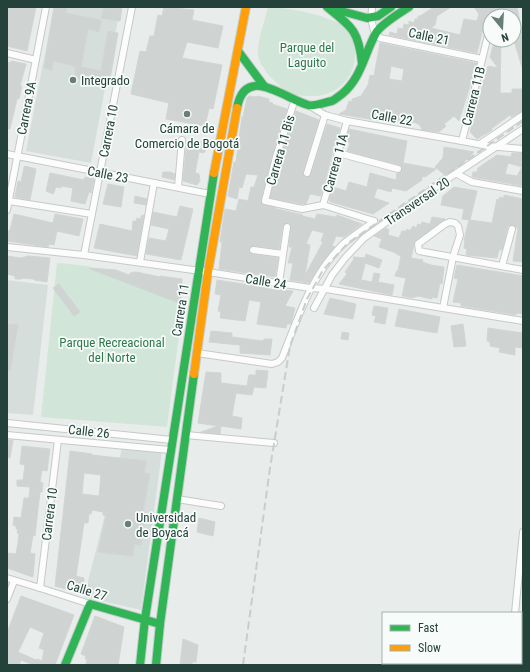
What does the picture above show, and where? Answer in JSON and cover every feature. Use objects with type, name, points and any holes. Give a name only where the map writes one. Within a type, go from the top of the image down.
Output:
[{"type":"main road","name":"Carrera 11","points":[[140,665],[145,619],[170,450],[210,194],[227,98],[246,7]]},
{"type":"main road","points":[[327,7],[366,18],[375,16],[390,7]]},
{"type":"main road","points":[[327,7],[349,25],[357,35],[361,47],[362,67]]},
{"type":"main road","points":[[310,106],[334,100],[350,87],[362,67],[376,32],[409,7]]},
{"type":"main road","points":[[238,51],[264,86]]},
{"type":"main road","name":"Carrera 11","points":[[156,665],[160,624],[208,272],[239,99],[245,90],[253,86],[264,86]]},
{"type":"main road","name":"Calle 22","points":[[264,86],[310,106]]},
{"type":"main road","points":[[65,665],[90,604]]},
{"type":"main road","name":"Calle 27","points":[[90,604],[160,624]]},
{"type":"street","name":"Carrera 9A","points":[[7,210],[46,7]]},
{"type":"street","name":"Carrera 10","points":[[84,255],[132,7]]},
{"type":"street","points":[[372,7],[375,16],[376,32]]},
{"type":"street","name":"Calle 21","points":[[376,32],[377,36],[380,38],[482,59]]},
{"type":"street","name":"Carrera 11B","points":[[462,140],[485,48]]},
{"type":"street","points":[[7,53],[36,60]]},
{"type":"street","name":"Carrera 11 Bis","points":[[295,99],[276,157],[266,201],[302,209],[323,205]]},
{"type":"street","name":"Calle 22","points":[[310,106],[325,116],[347,121],[497,147],[523,149]]},
{"type":"street","points":[[480,144],[523,115]]},
{"type":"street","points":[[307,173],[325,116]]},
{"type":"street","name":"Carrera 11A","points":[[323,205],[347,121]]},
{"type":"street","name":"Transversal 20","points":[[326,289],[332,275],[345,258],[364,238],[440,184],[523,130]]},
{"type":"street","points":[[178,187],[182,140]]},
{"type":"street","points":[[338,153],[398,169]]},
{"type":"street","name":"Calle 23","points":[[7,154],[210,194]]},
{"type":"street","points":[[457,174],[472,182],[523,191]]},
{"type":"street","points":[[140,262],[154,183]]},
{"type":"street","points":[[9,201],[92,214]]},
{"type":"street","name":"Transversal 20","points":[[197,353],[272,364],[278,362],[282,358],[310,288],[329,259],[344,244],[374,221],[323,205]]},
{"type":"street","points":[[443,308],[453,257],[460,235],[456,223],[450,222],[445,224],[418,244],[420,251],[453,257],[502,266],[523,270]]},
{"type":"street","points":[[279,282],[287,227]]},
{"type":"street","points":[[502,266],[512,229]]},
{"type":"street","name":"Calle 24","points":[[7,247],[84,255],[198,270],[523,321]]},
{"type":"street","points":[[253,250],[283,254]]},
{"type":"street","points":[[314,308],[326,289]]},
{"type":"street","name":"Calle 26","points":[[7,423],[172,440]]},
{"type":"street","name":"Calle 26","points":[[7,435],[170,450]]},
{"type":"street","points":[[186,435],[274,444]]},
{"type":"street","name":"Carrera 10","points":[[40,588],[58,440]]},
{"type":"street","points":[[177,499],[221,506]]},
{"type":"street","points":[[515,612],[523,532]]},
{"type":"street","name":"Calle 27","points":[[7,578],[90,604]]},
{"type":"street","points":[[7,599],[14,581]]},
{"type":"shaded area","name":"Integrado","points":[[54,7],[110,7],[120,9],[91,163],[26,151]]},
{"type":"shaded area","points":[[7,280],[48,285],[33,415],[7,413]]},
{"type":"shaded area","name":"Universidad de Boyacá","points":[[122,448],[162,451],[141,610],[84,597]]},
{"type":"green space","name":"Parque del Laguito","points":[[268,7],[310,13],[333,20],[348,30],[354,44],[355,59],[347,80],[336,90],[324,95],[313,96],[292,94],[280,86],[265,71],[258,53],[260,35]]},
{"type":"green space","name":"Parque Recreacional del Norte","points":[[57,263],[88,266],[183,305],[167,427],[41,417]]},
{"type":"building","points":[[7,7],[36,7],[27,51],[7,46]]},
{"type":"building","points":[[54,7],[67,7],[66,13],[101,20],[99,32],[88,29],[81,67],[101,71],[108,31],[118,33],[110,79],[88,77],[87,81],[78,79],[79,77],[75,76],[75,66],[53,61],[52,70],[44,68]]},
{"type":"building","points":[[114,7],[122,7],[120,21],[101,18],[104,8],[113,9]]},
{"type":"building","points":[[164,7],[194,10],[192,20],[223,26],[218,48],[187,42],[182,58],[222,65],[213,109],[209,108],[205,126],[166,119],[169,103],[131,94],[140,51],[146,52],[150,36],[154,36],[158,15],[162,16]]},
{"type":"building","points":[[434,7],[451,7],[437,16],[435,25],[431,28],[460,35],[464,19],[477,21],[479,14],[474,7],[517,8],[482,8],[482,32],[477,53],[389,35],[390,32],[397,34],[398,28],[403,29],[404,24],[409,25],[409,21],[414,23],[415,19],[418,19],[418,16]]},
{"type":"building","points":[[522,28],[523,67],[516,48],[522,48]]},
{"type":"building","points":[[380,43],[477,63],[459,121],[454,116],[444,124],[446,126],[439,132],[422,130],[420,125],[414,122],[411,124],[403,121],[401,123],[395,121],[393,123],[339,114],[346,110],[349,101],[352,102],[352,99],[361,96],[368,85],[370,75],[374,76]],"holes":[[[391,66],[404,69],[402,81],[389,79]]]},
{"type":"building","points":[[493,48],[501,48],[500,93],[512,93],[512,89],[523,89],[523,111],[511,117],[510,115],[491,129],[492,130],[477,139],[470,132],[473,121],[474,122],[488,66],[498,68],[490,57]]},
{"type":"building","points":[[11,61],[26,64],[20,86],[22,86],[19,99],[17,99],[10,129],[7,129],[7,66],[8,62],[11,63]]},
{"type":"building","points":[[249,96],[257,96],[269,99],[269,102],[273,103],[272,104],[287,109],[272,156],[261,200],[262,204],[315,219],[317,214],[336,217],[337,215],[362,224],[344,237],[336,236],[332,246],[335,247],[318,268],[309,283],[290,280],[293,263],[288,263],[292,247],[289,247],[291,227],[288,223],[285,223],[283,226],[279,249],[253,246],[249,249],[249,252],[252,254],[278,258],[275,277],[219,269],[222,242],[220,242],[225,209],[236,211],[239,199],[248,201],[251,187],[254,187],[258,175],[246,174],[242,188],[239,187],[237,199],[228,196],[234,162],[236,162],[242,117],[247,98]],"holes":[[[312,230],[324,233],[321,241],[323,242],[305,275],[310,245],[306,244]]]},
{"type":"building","points":[[296,111],[319,120],[303,172],[305,177],[308,177],[311,174],[327,124],[340,128],[321,196],[310,194],[306,204],[270,198],[280,158]]},
{"type":"building","points":[[349,129],[407,141],[403,163],[436,169],[425,177],[422,176],[422,180],[406,191],[392,188],[391,192],[377,188],[374,198],[389,203],[373,214],[331,202],[329,200],[333,187],[346,191],[349,182],[367,187],[370,173],[396,180],[397,173],[401,172],[402,170],[401,166],[399,165],[347,151],[350,143],[346,142]]},
{"type":"building","points":[[190,139],[206,143],[207,148],[204,153],[199,152],[195,173],[199,174],[200,181],[197,185],[183,181],[186,150]]},
{"type":"building","points":[[444,147],[474,152],[463,163],[445,175],[435,167],[443,158]]},
{"type":"building","points":[[512,153],[523,153],[523,186],[472,177],[473,172],[477,172],[478,168],[497,155],[511,157]],"holes":[[[508,163],[522,167],[517,176],[505,174]]]},
{"type":"building","points":[[25,166],[36,169],[30,200],[15,197],[18,181],[21,182]]},
{"type":"building","points":[[163,172],[175,174],[174,180],[162,177]]},
{"type":"building","points":[[50,173],[84,180],[85,177],[94,179],[91,193],[89,192],[85,204],[71,201],[73,188],[62,186],[61,188],[56,187],[53,194],[46,191]]},
{"type":"building","points":[[108,184],[124,187],[121,207],[103,204]]},
{"type":"building","points":[[454,187],[477,191],[470,220],[462,219],[464,209],[441,205],[443,196]]},
{"type":"building","points":[[504,195],[523,199],[523,262],[513,261],[518,228],[513,225],[508,226],[502,250],[499,250],[497,258],[466,255],[467,249],[464,248],[464,240],[469,220],[492,223],[497,199],[499,200],[500,197],[504,198]]},
{"type":"building","points":[[135,196],[147,199],[146,205],[134,203]]},
{"type":"building","points":[[180,206],[193,209],[181,260],[146,254],[149,238],[166,241],[169,229],[151,225],[153,212],[177,217]]},
{"type":"building","points":[[14,214],[53,223],[55,214],[83,219],[79,236],[57,231],[54,245],[49,244],[48,247],[7,241]]},
{"type":"building","points":[[144,215],[137,256],[94,248],[100,224],[132,231],[133,221],[136,221],[137,218],[141,219],[141,216]]},
{"type":"building","points":[[432,217],[445,219],[415,241],[411,258],[423,260],[422,262],[431,265],[444,267],[442,284],[440,283],[437,298],[432,297],[432,299],[418,296],[412,298],[402,296],[406,278],[395,276],[397,270],[398,271],[401,256],[379,247],[382,239],[374,236],[386,228],[389,230],[388,235],[399,238],[402,231],[406,231],[407,229],[410,231],[413,226],[416,228],[418,224],[421,225],[422,222],[430,224]]},
{"type":"building","points":[[366,254],[382,260],[379,268],[362,262],[365,264],[361,280],[372,282],[374,273],[380,274],[378,282],[394,285],[392,295],[339,284],[347,274],[345,272],[354,259],[353,257],[365,258]]},
{"type":"building","points":[[7,256],[21,258],[28,256],[50,258],[47,282],[34,279],[15,279],[15,276],[7,274]]},
{"type":"building","points":[[457,265],[523,276],[523,314],[517,313],[516,315],[461,306],[461,303],[453,302],[458,279],[454,278]]},
{"type":"building","points":[[90,268],[116,270],[129,275],[130,273],[136,272],[160,277],[182,279],[181,299],[180,298],[179,303]]},
{"type":"building","points":[[217,280],[256,286],[256,284],[270,289],[293,291],[285,306],[295,308],[291,324],[287,324],[286,328],[257,324],[261,302],[249,300],[245,321],[220,318],[221,312],[218,311],[221,295],[215,294]]},
{"type":"building","points":[[59,284],[80,312],[74,316],[53,288]]},
{"type":"building","points":[[330,298],[356,304],[353,319],[324,314]]},
{"type":"building","points":[[374,306],[388,308],[385,324],[374,322],[376,316],[372,315]]},
{"type":"building","points":[[399,309],[440,317],[437,333],[395,326]]},
{"type":"building","points":[[8,324],[18,325],[10,371],[7,371]]},
{"type":"building","points":[[463,324],[466,346],[454,347],[451,326]]},
{"type":"building","points":[[488,328],[523,333],[523,348],[515,347],[515,355],[499,352],[500,348],[490,346],[490,342],[487,341]]},
{"type":"building","points":[[211,331],[232,333],[232,337],[263,341],[264,339],[272,339],[270,355],[240,353],[240,345],[209,342]]},
{"type":"building","points":[[342,332],[349,333],[348,340],[341,339]]},
{"type":"building","points":[[256,370],[268,371],[266,388],[254,387],[252,395],[236,393],[232,416],[242,418],[241,429],[221,426],[220,434],[201,432],[218,426],[198,423],[206,372],[221,373],[221,383],[247,386],[249,375],[256,375]]},
{"type":"building","points":[[7,440],[13,440],[10,458],[7,457]]},
{"type":"building","points":[[22,446],[50,449],[47,471],[42,470],[40,482],[43,483],[42,492],[40,492],[35,536],[33,535],[30,553],[35,554],[33,577],[7,568],[7,553],[16,554],[18,543],[19,533],[17,533],[18,529],[16,529],[16,526],[13,525],[14,517],[21,518],[24,498],[29,498],[30,487],[17,486],[17,480],[23,480],[25,465],[20,464]]},
{"type":"building","points":[[70,451],[146,461],[144,473],[150,474],[143,512],[146,513],[141,545],[134,544],[133,556],[98,552],[106,516],[103,515],[103,512],[92,510],[91,514],[89,514],[88,523],[84,523],[76,576],[84,578],[84,583],[90,585],[88,595],[55,586]],"holes":[[[84,473],[101,475],[99,496],[82,494]]]},
{"type":"building","points":[[199,518],[215,522],[213,536],[197,532]]},
{"type":"building","points":[[21,596],[74,615],[55,665],[33,665],[21,660],[19,665],[7,665],[7,633]],"holes":[[[30,627],[44,633],[39,648],[44,650],[42,661],[18,652]]]},
{"type":"building","points":[[95,616],[124,627],[118,665],[86,665],[86,656],[81,654]]},
{"type":"building","points":[[183,639],[198,645],[196,662],[192,662],[192,665],[180,665]]},
{"type":"railway","points":[[243,665],[270,468],[290,346],[307,299],[323,270],[348,243],[523,121]]},
{"type":"traffic: fast","points":[[327,7],[343,20],[353,31],[359,44],[362,64]]},
{"type":"traffic: fast","points":[[330,8],[367,18],[378,16],[391,7]]},
{"type":"traffic: fast","points":[[237,108],[241,95],[248,88],[257,86],[266,87],[277,91],[308,105],[317,105],[332,101],[342,94],[354,80],[378,30],[409,7]]},
{"type":"traffic: fast","points":[[238,51],[264,86]]},
{"type":"traffic: fast","points":[[140,665],[145,619],[214,173]]},
{"type":"traffic: fast","points":[[156,665],[160,624],[194,374]]},
{"type":"traffic: fast","points":[[65,665],[90,604],[160,624]]},
{"type":"traffic: slow","points":[[214,173],[246,7]]},
{"type":"traffic: slow","points":[[194,374],[208,272],[237,108]]},
{"type":"place","name":"Integrado","points":[[73,80]]},
{"type":"place","name":"Cámara de Comercio de Bogotá","points":[[187,114]]},
{"type":"place","name":"Universidad de Boyacá","points":[[128,524]]}]
